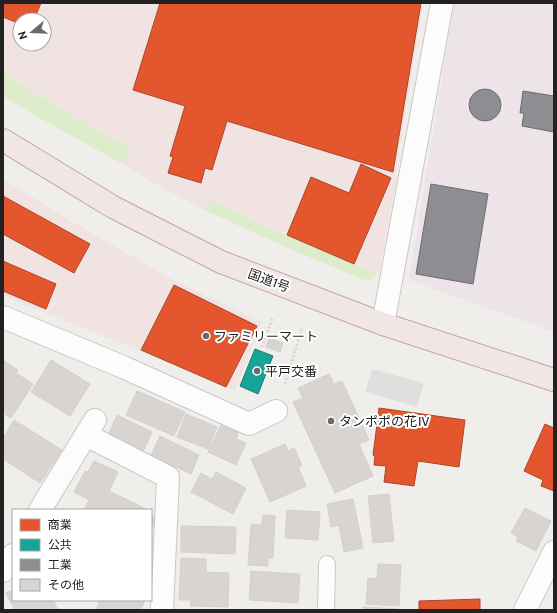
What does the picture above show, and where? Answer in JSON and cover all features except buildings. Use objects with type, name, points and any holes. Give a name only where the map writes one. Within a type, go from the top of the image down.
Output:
[{"type":"highway","name":"国道1号","points":[[3,140],[113,207],[221,262],[383,324],[554,380]]},
{"type":"street","points":[[383,324],[442,3]]},
{"type":"street","points":[[3,318],[119,375],[249,424],[276,411]]},
{"type":"street","points":[[41,509],[90,428],[168,477],[162,610]]},
{"type":"street","points":[[525,610],[554,552]]},
{"type":"street","points":[[3,571],[12,556]]},
{"type":"lane","points":[[326,610],[327,564]]},
{"type":"path","points":[[262,347],[273,317]]},
{"type":"path","points":[[285,385],[302,328]]},
{"type":"shaded area","points":[[3,3],[423,3],[395,177],[397,178],[379,271],[377,273],[353,264],[210,200],[203,209],[155,184],[121,163],[131,149],[51,103],[3,72]]},
{"type":"shaded area","points":[[454,3],[554,3],[554,332],[409,280]]},
{"type":"shaded area","points":[[3,179],[69,220],[175,281],[262,322],[235,391],[139,350],[3,296]]},
{"type":"shaded area","points":[[372,369],[424,383],[417,407],[365,392]]},
{"type":"green space","points":[[3,72],[51,103],[131,149],[121,163],[34,115],[3,96]]},
{"type":"green space","points":[[210,200],[314,247],[377,273],[371,279],[364,280],[283,246],[203,209]]},
{"type":"place","name":"ファミリーマート","points":[[206,336]]},
{"type":"place","name":"平戸交番","points":[[257,371]]},
{"type":"place","name":"タンポポの花Ⅳ","points":[[331,421]]}]
